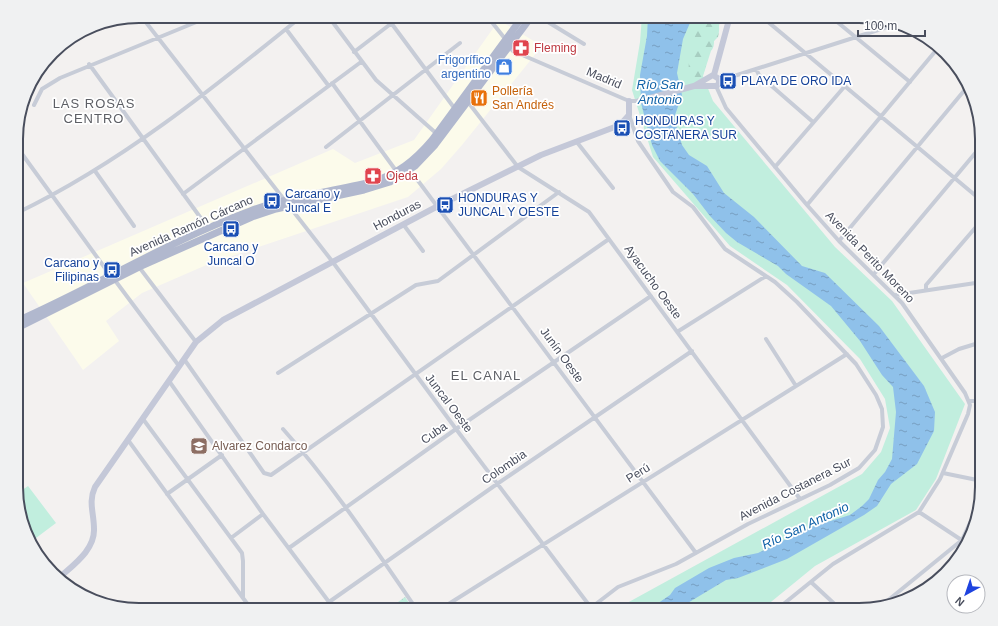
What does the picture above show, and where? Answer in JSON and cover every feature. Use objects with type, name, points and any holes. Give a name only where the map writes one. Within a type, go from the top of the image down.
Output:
[{"type":"main road","points":[[288,203],[316,196],[324,192],[371,182],[397,172],[415,158],[437,134],[519,23]]},
{"type":"main road","points":[[508,48],[509,41],[520,23]]},
{"type":"main road","name":"Avenida Ramón Cárcano","points":[[23,318],[112,277],[208,228],[255,209],[380,186],[395,179],[410,170],[436,145],[527,23]]},
{"type":"main road","points":[[713,76],[719,79],[716,86],[708,83],[713,76],[728,23]]},
{"type":"main road","points":[[496,64],[498,57],[506,46],[506,40]]},
{"type":"main road","name":"Madrid","points":[[639,101],[692,86],[713,76]]},
{"type":"main road","name":"Madrid","points":[[692,86],[716,86]]},
{"type":"main road","points":[[629,115],[630,101]]},
{"type":"main road","name":"Honduras","points":[[63,574],[84,554],[90,545],[94,529],[90,506],[92,493],[196,342],[223,320],[438,206],[576,141],[620,125],[629,115]]},
{"type":"main road","name":"Avenida Ramón Cárcano","points":[[112,277],[139,267],[252,217],[288,203]]},
{"type":"main road","points":[[23,325],[112,277]]},
{"type":"street","name":"Juncal Oeste","points":[[147,23],[288,203],[587,603]]},
{"type":"street","points":[[34,106],[42,89],[60,78],[89,64],[191,23]]},
{"type":"street","points":[[23,210],[53,196],[95,171],[142,139],[202,95],[293,23]]},
{"type":"street","points":[[333,23],[376,80],[437,134]]},
{"type":"street","points":[[354,52],[391,23],[455,110]]},
{"type":"street","points":[[493,23],[506,40],[508,48]]},
{"type":"street","points":[[550,23],[584,44]]},
{"type":"street","points":[[769,23],[807,53],[975,195]]},
{"type":"street","points":[[839,23],[910,82]]},
{"type":"street","points":[[716,86],[731,77],[888,27]]},
{"type":"street","points":[[286,29],[361,121],[397,172]]},
{"type":"street","points":[[326,147],[394,96],[460,43]]},
{"type":"street","name":"Madrid","points":[[508,48],[630,101],[639,101]]},
{"type":"street","points":[[806,205],[935,52]]},
{"type":"street","points":[[183,194],[361,62]]},
{"type":"street","points":[[89,64],[208,228]]},
{"type":"street","points":[[756,69],[759,75],[813,122]]},
{"type":"street","points":[[713,76],[731,77]]},
{"type":"street","name":"Avenida Perito Moreno","points":[[716,86],[724,105],[806,205],[838,241],[896,296],[942,358],[969,401]]},
{"type":"street","points":[[775,167],[845,86]]},
{"type":"street","points":[[838,241],[964,91]]},
{"type":"street","name":"Ayacucho Oeste","points":[[468,102],[518,167],[589,212],[800,499]]},
{"type":"street","name":"Avenida Costanera Sur","points":[[598,603],[618,587],[665,569],[748,524],[830,485],[859,468],[870,458],[882,435],[883,419],[876,395],[866,377],[847,354],[797,302],[766,276],[725,249],[693,207],[673,192],[638,141],[629,115]]},
{"type":"street","points":[[576,141],[613,188]]},
{"type":"street","points":[[874,274],[975,153]]},
{"type":"street","points":[[23,155],[179,366]]},
{"type":"street","name":"Junín Oeste","points":[[410,170],[514,307],[696,553]]},
{"type":"street","points":[[95,171],[134,226]]},
{"type":"street","points":[[278,373],[416,284],[438,281],[559,192]]},
{"type":"street","points":[[403,224],[423,251]]},
{"type":"street","points":[[926,290],[926,285],[975,228]]},
{"type":"street","points":[[184,358],[264,473],[268,476],[274,474],[416,376],[609,239]]},
{"type":"street","points":[[139,267],[196,342]]},
{"type":"street","points":[[677,332],[766,276]]},
{"type":"street","points":[[896,296],[975,283]]},
{"type":"street","name":"Cuba","points":[[289,548],[456,429],[651,296]]},
{"type":"street","points":[[766,339],[796,386]]},
{"type":"street","points":[[942,358],[959,349],[975,344]]},
{"type":"street","name":"Colombia","points":[[329,602],[384,562],[692,351]]},
{"type":"street","name":"Perú","points":[[450,603],[543,543],[847,354]]},
{"type":"street","points":[[169,381],[263,514],[329,602]]},
{"type":"street","points":[[785,603],[812,583],[825,569],[919,512],[934,490],[943,473],[968,414],[969,401],[975,401]]},
{"type":"street","points":[[143,419],[231,538],[243,557],[243,598]]},
{"type":"street","points":[[284,429],[304,452],[412,603]]},
{"type":"street","points":[[128,440],[247,603]]},
{"type":"street","points":[[167,494],[222,455]]},
{"type":"street","points":[[943,473],[975,480]]},
{"type":"street","points":[[919,512],[962,540]]},
{"type":"street","points":[[231,538],[263,514]]},
{"type":"street","points":[[889,599],[959,545]]},
{"type":"street","points":[[812,583],[833,603]]},
{"type":"shaded area","points":[[497,23],[504,23],[542,46],[441,169],[408,197],[211,263],[142,293],[106,321],[119,341],[83,370],[23,283],[333,149],[355,163],[414,140]]},
{"type":"green space","points":[[641,23],[720,23],[703,76],[713,101],[835,247],[892,301],[965,404],[936,479],[916,510],[815,566],[770,603],[627,603],[862,474],[881,452],[890,428],[885,399],[860,359],[787,285],[730,246],[653,157],[632,90],[640,42]]},
{"type":"green space","points":[[703,23],[718,23],[719,26],[718,37],[714,41],[714,46],[705,54],[706,66],[700,83],[694,85],[690,83],[688,78],[689,60],[696,32]]},
{"type":"green space","points":[[28,486],[56,523],[35,539],[25,510],[23,490]]},
{"type":"green space","points":[[405,597],[409,603],[397,603]]},
{"type":"water","name":"Río San Antonio","points":[[648,23],[690,23],[683,39],[677,73],[682,95],[674,118],[682,145],[689,155],[707,166],[724,193],[754,217],[802,266],[825,273],[879,326],[924,386],[935,412],[934,431],[917,464],[891,484],[877,506],[787,559],[738,578],[726,580],[688,603],[658,603],[670,595],[675,588],[709,568],[734,558],[758,553],[811,527],[850,515],[862,506],[869,499],[878,480],[885,472],[892,459],[896,412],[893,387],[882,375],[860,341],[831,306],[786,274],[778,266],[737,242],[726,233],[710,216],[693,194],[660,161],[652,145],[641,103],[640,75],[647,36]]},
{"type":"place","name":"Fleming","points":[[521,48]]},
{"type":"place","name":"Frigorífico argentino","points":[[504,67]]},
{"type":"place","name":"PLAYA DE ORO IDA","points":[[728,81]]},
{"type":"place","name":"Pollería San Andrés","points":[[479,98]]},
{"type":"place","name":"HONDURAS Y COSTANERA SUR","points":[[622,128]]},
{"type":"place","name":"Ojeda","points":[[373,176]]},
{"type":"place","name":"Carcano y Juncal E","points":[[272,201]]},
{"type":"place","name":"HONDURAS Y JUNCAL Y OESTE","points":[[445,205]]},
{"type":"place","name":"Carcano y Juncal O","points":[[231,229]]},
{"type":"place","name":"Carcano y Filipinas","points":[[112,270]]},
{"type":"place","name":"Alvarez Condarco","points":[[199,446]]},
{"type":"district","name":"LAS ROSAS CENTRO","points":[[94,110]]},
{"type":"district","name":"EL CANAL","points":[[486,375]]}]
